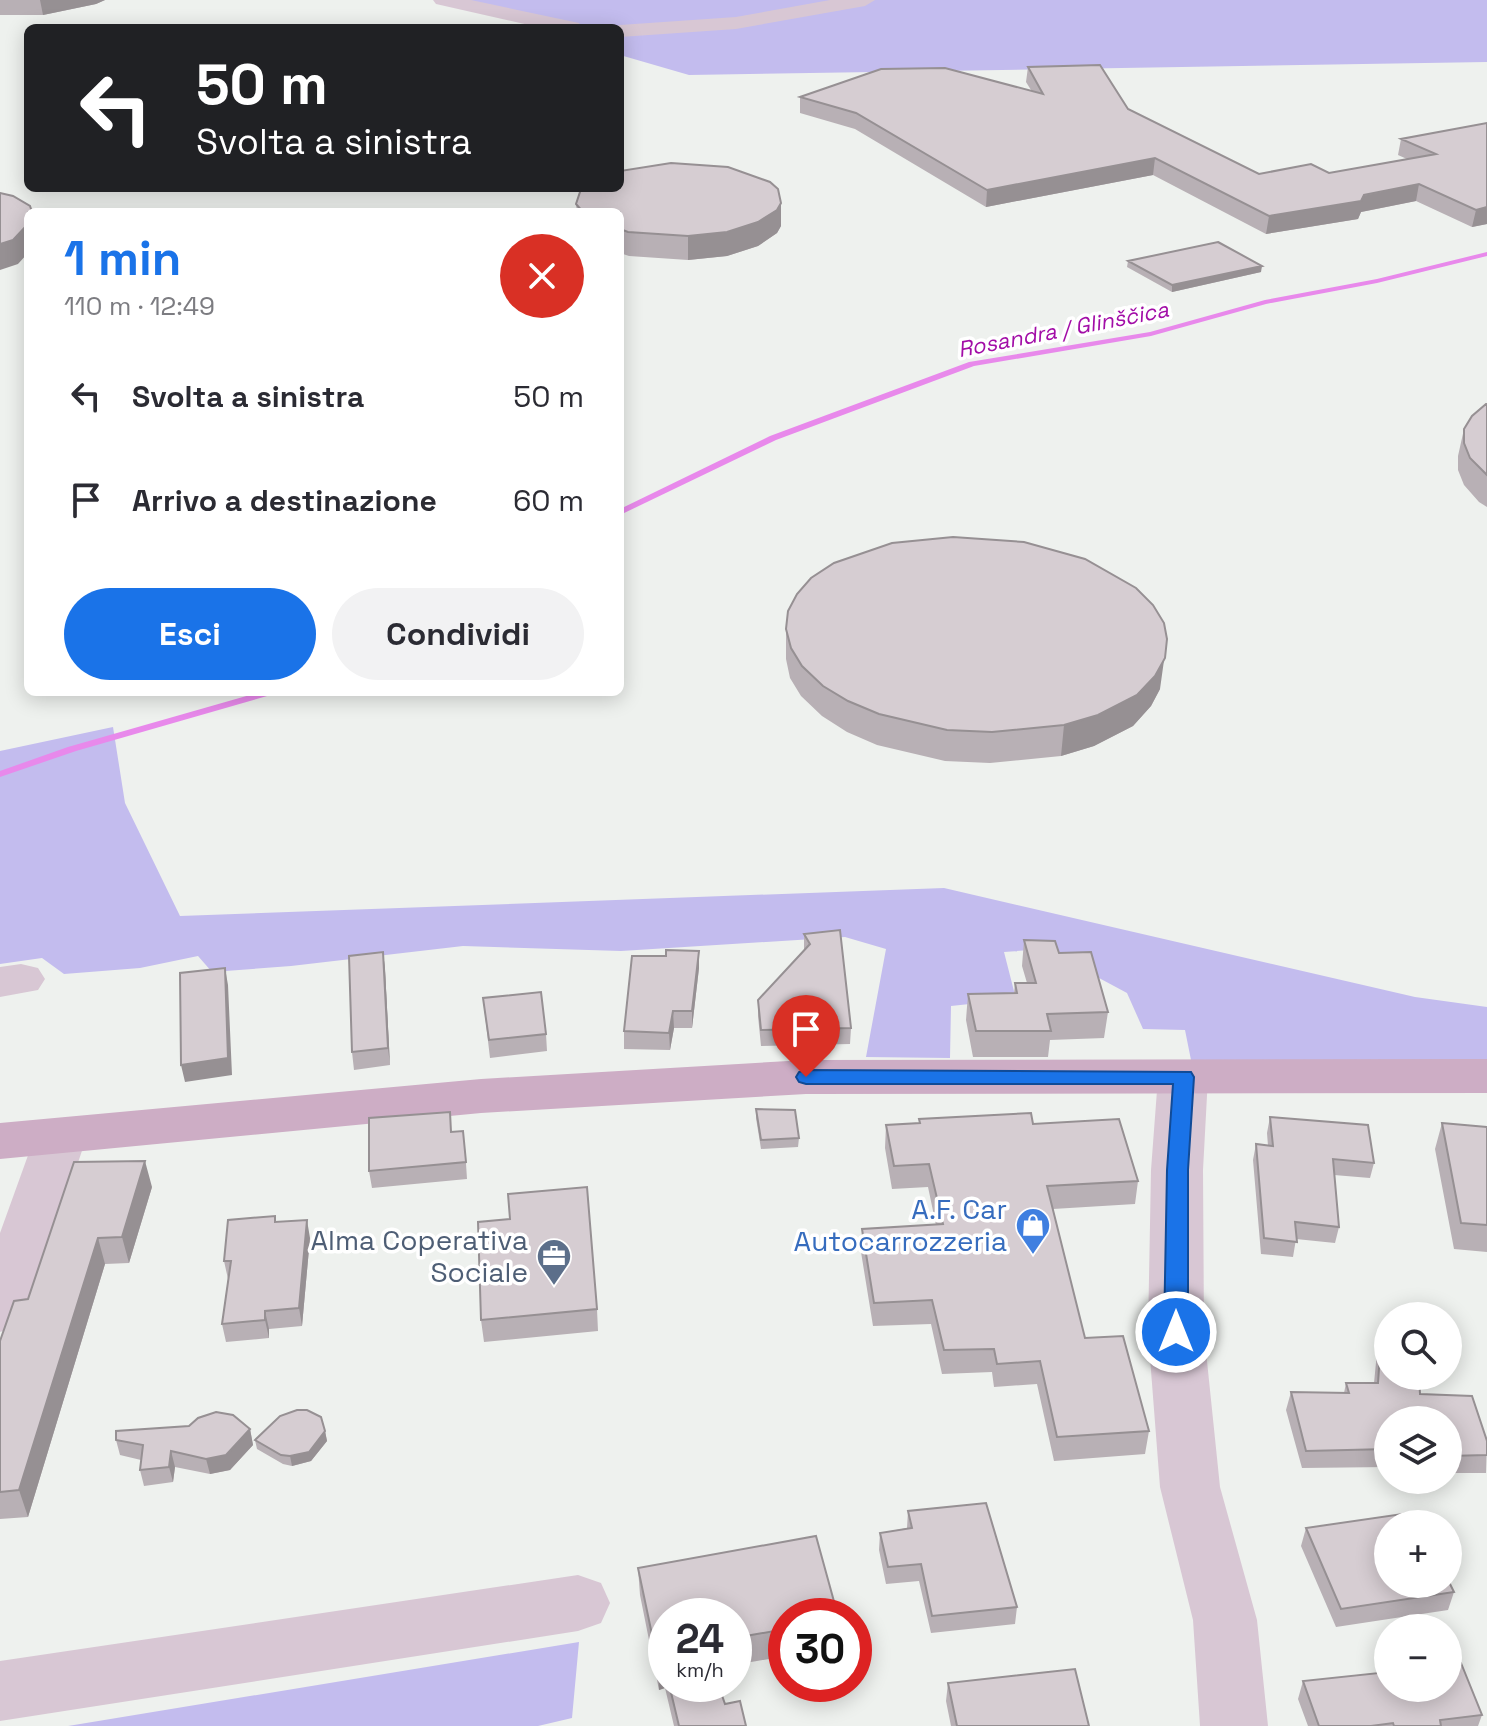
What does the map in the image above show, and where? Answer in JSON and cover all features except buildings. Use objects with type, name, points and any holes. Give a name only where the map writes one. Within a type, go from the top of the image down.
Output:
[{"type":"main road","points":[[0,1141],[481,1096],[806,1077],[1487,1076]]},
{"type":"street","points":[[443,0],[553,24]]},
{"type":"street","points":[[624,31],[736,23],[865,0]]},
{"type":"street","points":[[1183,1077],[1177,1170],[1176,1332],[1190,1487],[1225,1620],[1234,1726]]},
{"type":"street","points":[[0,1310],[61,1136]]},
{"type":"street","points":[[0,1691],[578,1603]]},
{"type":"shaded area","points":[[466,0],[1487,0],[1487,62],[689,75],[624,56],[624,24],[529,24],[541,19]]},
{"type":"shaded area","points":[[113,727],[125,803],[180,916],[944,888],[1415,997],[1487,1007],[1487,1064],[1191,1060],[1185,1030],[1143,1029],[1127,993],[1045,949],[1004,952],[1016,999],[951,1006],[950,1058],[866,1057],[886,949],[845,937],[621,951],[463,946],[212,972],[198,956],[140,968],[64,974],[42,958],[0,964],[0,751]]},
{"type":"shaded area","points":[[579,1642],[572,1718],[538,1726],[68,1726]]},
{"type":"waterway","name":"Rosandra / Glinščica","points":[[624,510],[773,438],[972,364],[1151,334],[1265,302],[1377,281],[1487,254]]},
{"type":"waterway","name":"Rosandra / Glinščica","points":[[0,774],[72,749],[257,696]]},
{"type":"place","name":"A.F. Car Autocarrozzeria","points":[[1033,1256]]},
{"type":"place","name":"Alma Coperativa Sociale","points":[[554,1287]]},
{"type":"route","points":[[806,1077],[1183,1077],[1177,1170],[1176,1332]]}]
